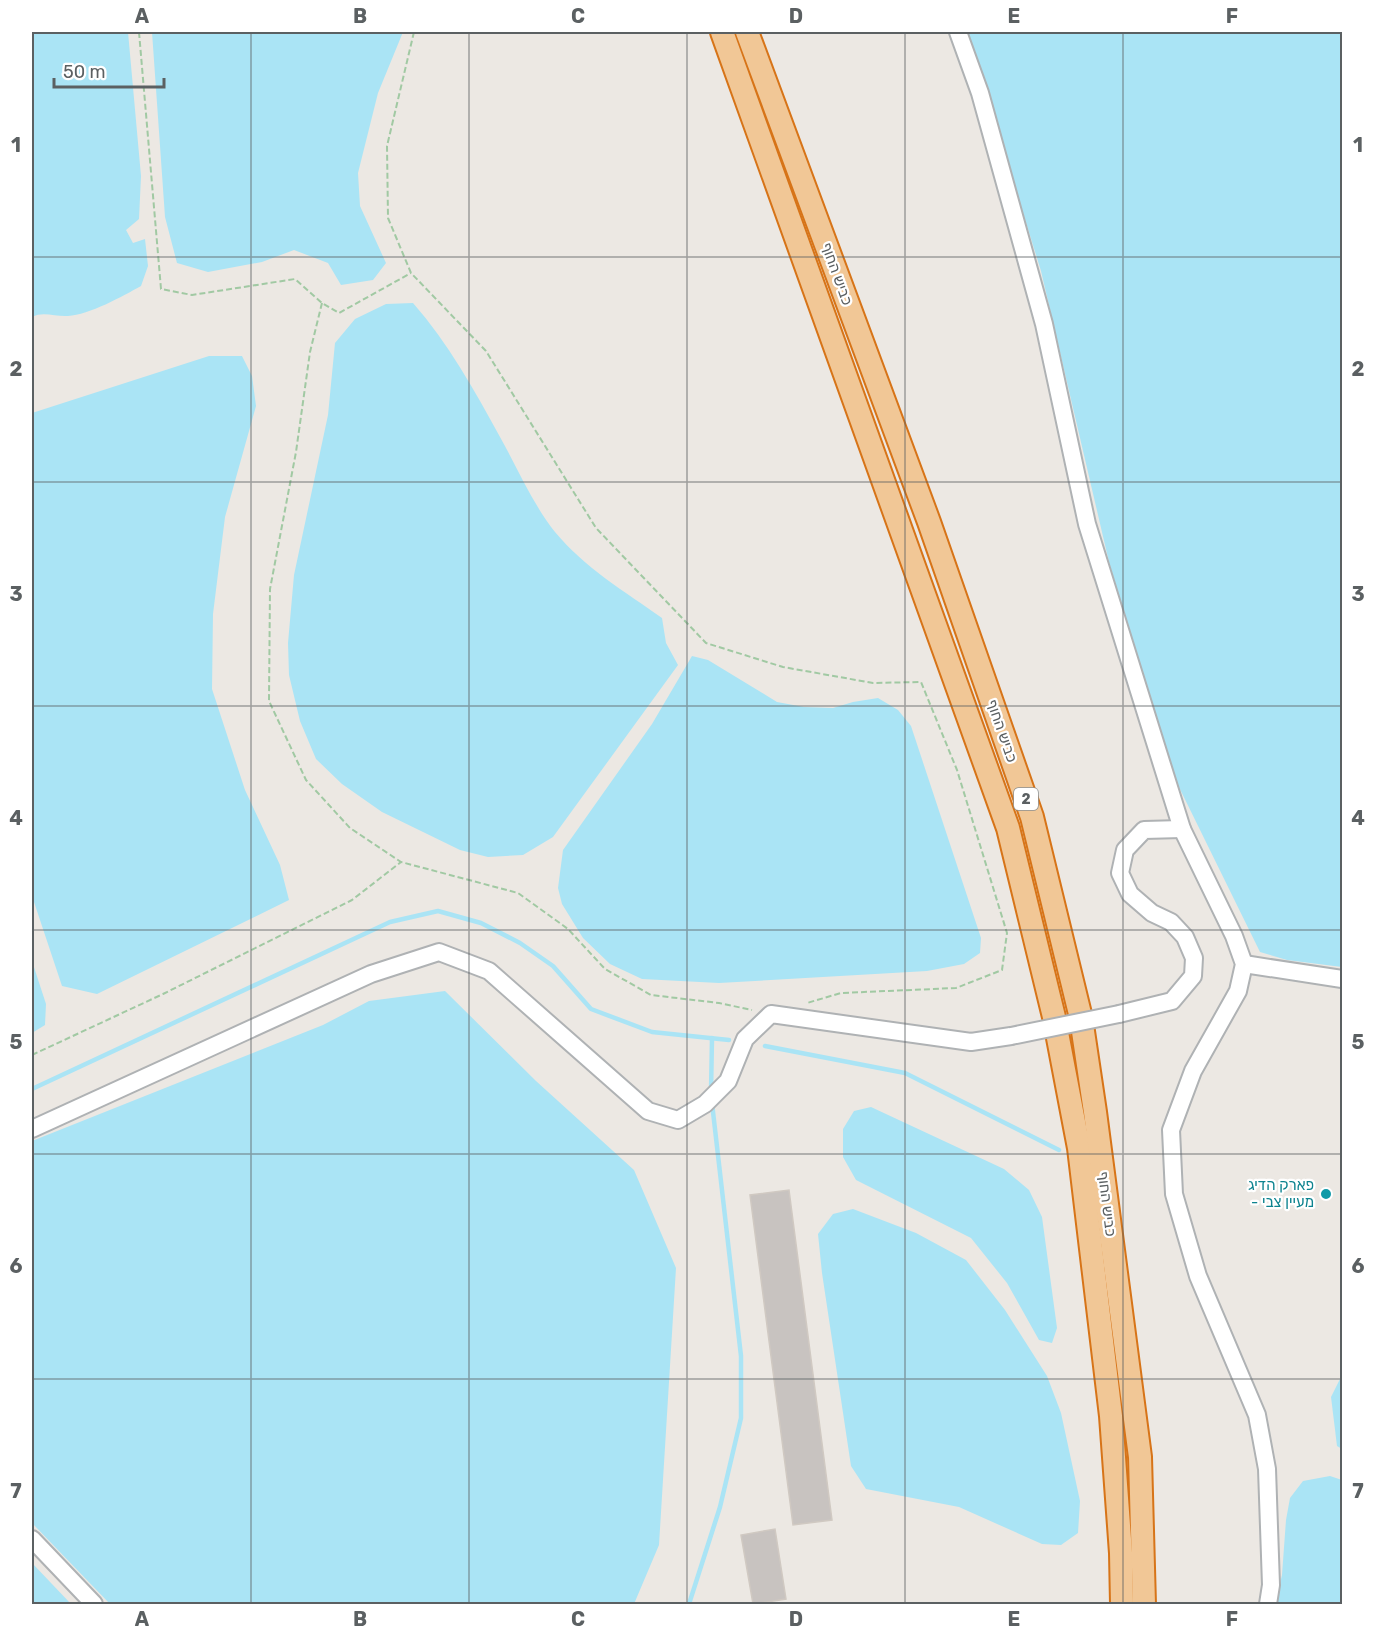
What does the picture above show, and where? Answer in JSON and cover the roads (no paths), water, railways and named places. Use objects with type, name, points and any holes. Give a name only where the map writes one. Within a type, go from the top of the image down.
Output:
[{"type":"highway","name":"כביש החוף","points":[[722,32],[1008,828],[1054,1017],[1079,1148],[1111,1416],[1121,1553],[1122,1605]]},
{"type":"highway","name":"כביש החוף","points":[[747,32],[929,522],[1032,817],[1081,1018],[1095,1112],[1140,1457],[1144,1605]]},
{"type":"street","points":[[958,32],[980,93],[1044,324],[1086,524],[1182,830],[1234,936],[1244,964],[1238,991],[1193,1071],[1171,1130],[1174,1194],[1198,1276],[1257,1415],[1267,1469],[1271,1585],[1268,1605]]},
{"type":"street","points":[[32,1129],[371,974],[439,952],[489,970],[648,1111],[678,1120],[705,1104],[728,1081],[745,1039],[771,1014],[971,1042],[1119,1014],[1172,1001],[1193,976],[1194,958],[1185,937],[1172,922],[1152,913],[1130,894],[1120,873],[1125,850],[1144,830],[1182,830]]},
{"type":"street","points":[[1244,964],[1342,979]]},
{"type":"street","points":[[32,1539],[94,1605]]},
{"type":"water","points":[[32,32],[128,32],[141,176],[139,219],[126,230],[133,243],[145,239],[148,266],[141,286],[106,304],[76,315],[41,314],[32,317]]},
{"type":"water","points":[[152,32],[403,32],[378,93],[358,173],[360,206],[386,263],[373,280],[341,285],[328,263],[294,250],[262,262],[208,272],[177,263],[165,217]]},
{"type":"water","points":[[965,32],[1340,32],[1342,43],[1342,967],[1287,960],[1260,952],[1174,777],[1109,562],[1041,271]]},
{"type":"water","points":[[413,303],[438,334],[460,368],[491,420],[532,498],[555,532],[592,568],[662,618],[666,643],[678,665],[553,837],[523,855],[488,857],[460,850],[382,812],[342,784],[316,759],[300,721],[289,675],[288,643],[294,575],[328,415],[335,343],[355,319],[386,304]]},
{"type":"water","points":[[209,356],[242,356],[252,376],[256,406],[225,517],[213,614],[212,689],[245,790],[280,865],[289,900],[97,994],[62,986],[32,896],[32,413]]},
{"type":"water","points":[[692,656],[708,660],[777,702],[804,707],[833,708],[878,698],[898,710],[911,726],[981,938],[980,953],[964,964],[927,971],[719,983],[642,979],[610,964],[583,938],[562,904],[558,888],[563,850],[652,724]]},
{"type":"water","points":[[32,961],[46,1004],[45,1025],[32,1033]]},
{"type":"water","points":[[445,991],[536,1081],[634,1170],[676,1268],[659,1545],[634,1604],[110,1604],[32,1523],[32,1141],[323,1025],[369,1001]]},
{"type":"water","points":[[871,1107],[1004,1169],[1029,1190],[1042,1217],[1057,1328],[1052,1343],[1039,1340],[1007,1283],[971,1238],[856,1180],[843,1157],[843,1129],[854,1111]]},
{"type":"water","points":[[853,1209],[916,1233],[966,1260],[1005,1310],[1047,1376],[1061,1413],[1080,1501],[1078,1533],[1061,1545],[1042,1544],[959,1507],[866,1489],[851,1466],[818,1234],[833,1214]]},
{"type":"water","points":[[1342,1375],[1342,1449],[1337,1446],[1331,1397]]},
{"type":"water","points":[[1330,1476],[1342,1480],[1342,1604],[1275,1604],[1282,1575],[1290,1498],[1303,1481]]},
{"type":"water","points":[[32,1563],[71,1604],[32,1604]]},
{"type":"waterway","points":[[32,1089],[390,922],[438,911],[481,923],[520,943],[553,966],[591,1009],[652,1032],[729,1040]]},
{"type":"waterway","points":[[711,1092],[712,1038]]},
{"type":"waterway","points":[[765,1046],[905,1073],[1059,1150]]},
{"type":"waterway","points":[[689,1604],[720,1507],[741,1418],[741,1356],[712,1103]]},
{"type":"place","name":"פארק הדיג - מעיין צבי","points":[[1326,1194]]}]
